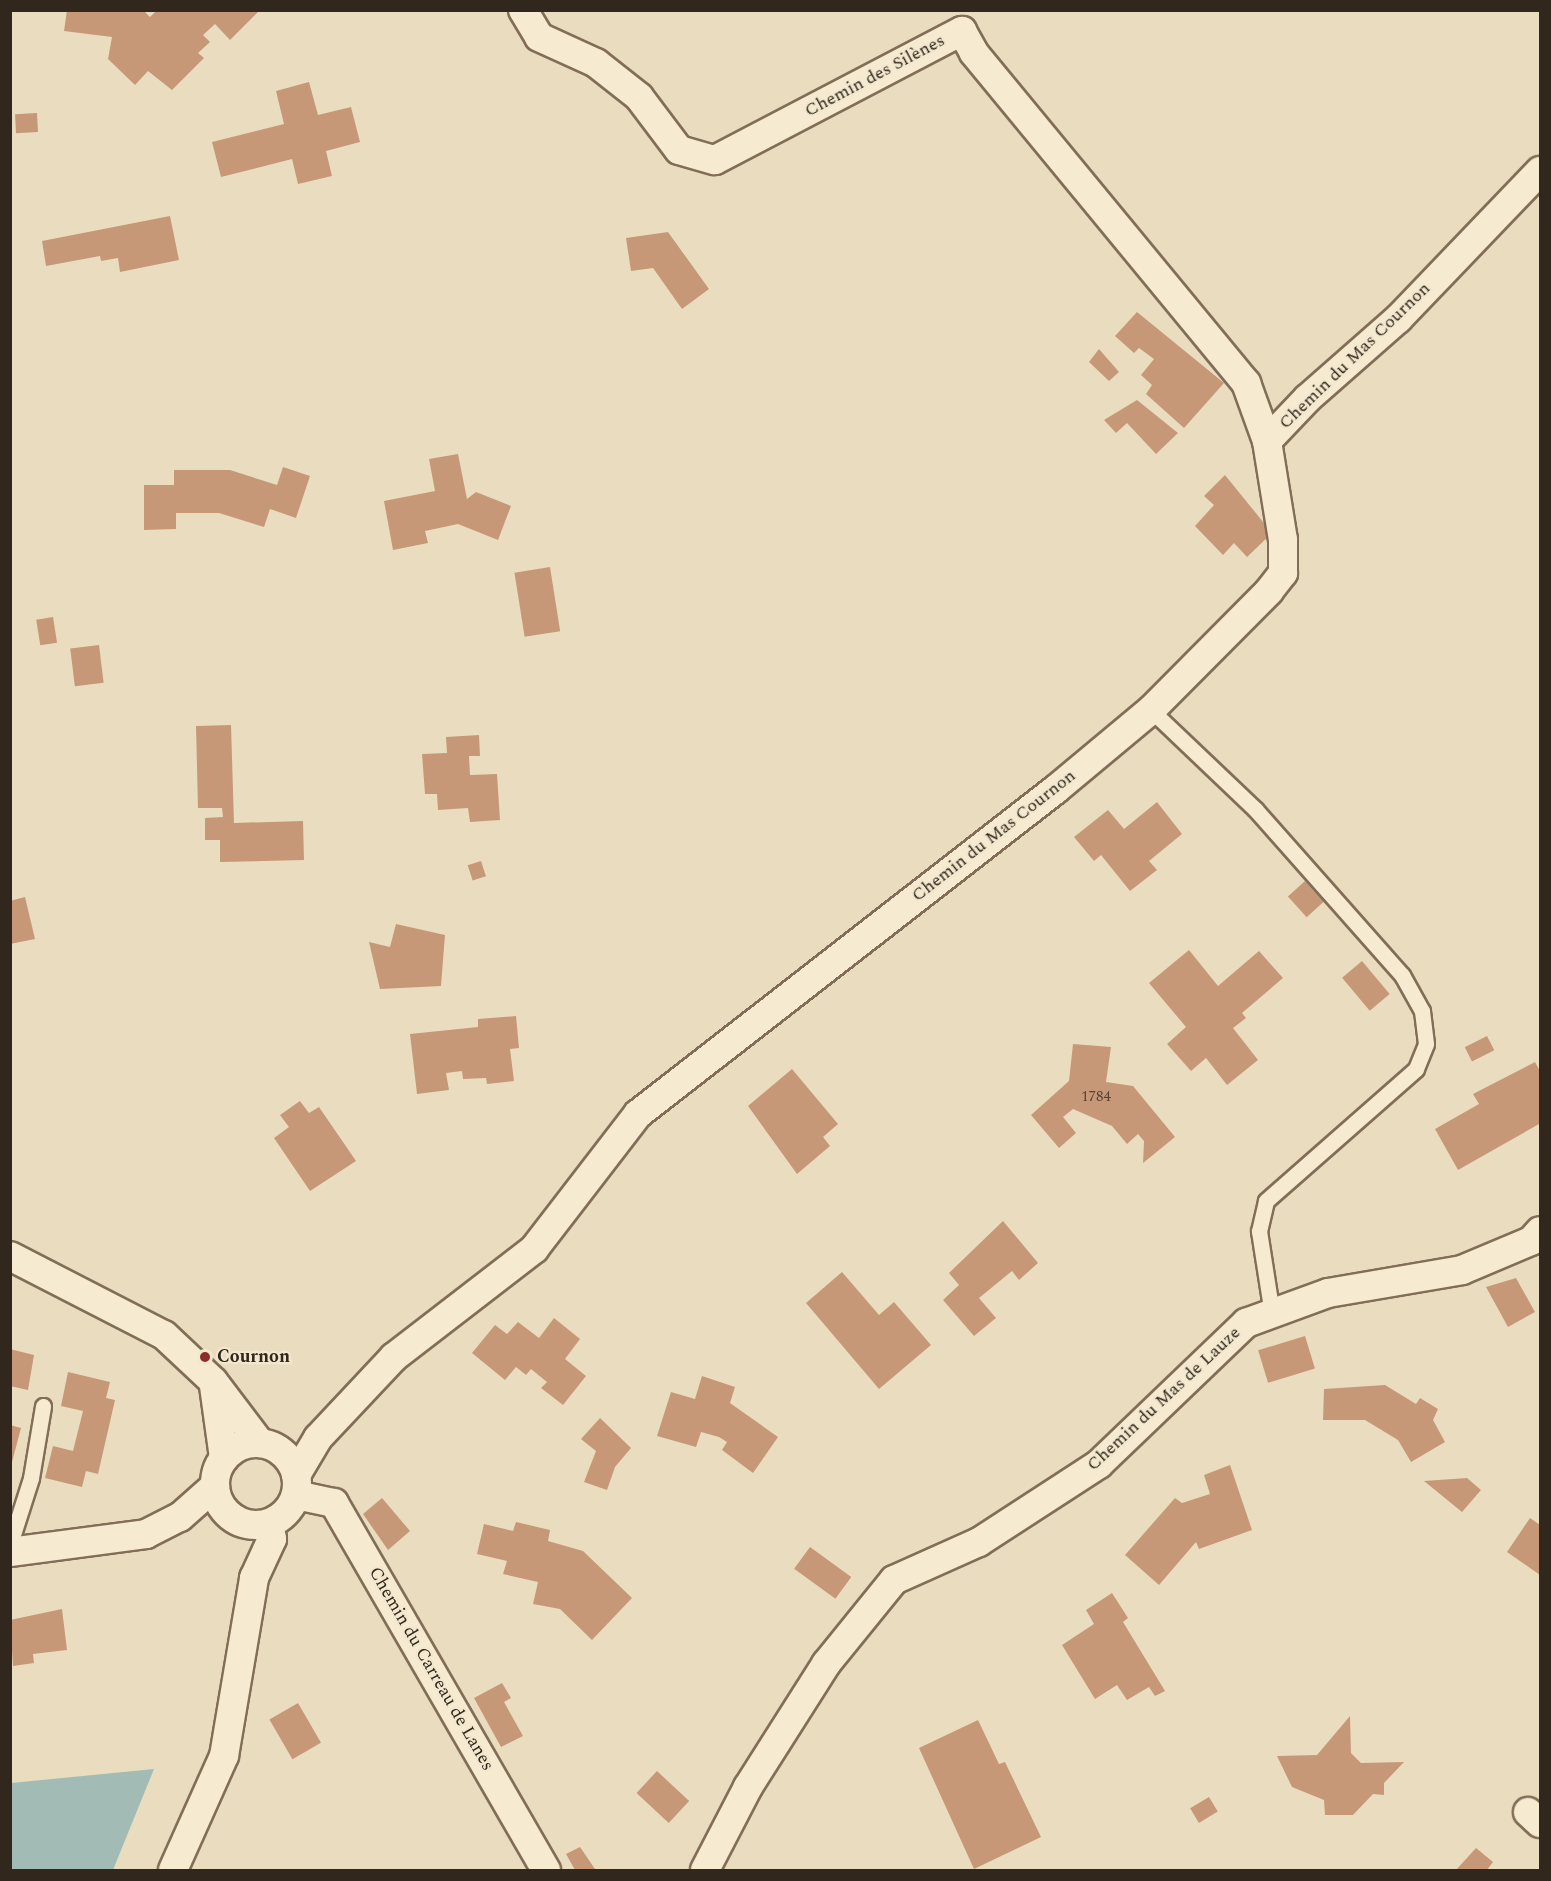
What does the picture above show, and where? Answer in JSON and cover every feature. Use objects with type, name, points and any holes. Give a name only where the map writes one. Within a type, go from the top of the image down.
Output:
[{"type":"street","name":"Chemin des Silènes","points":[[523,10],[539,37],[596,63],[639,98],[680,150],[715,160],[962,31],[974,54],[1246,383],[1267,441]]},
{"type":"street","name":"Chemin du Mas Cournon","points":[[296,1485],[318,1438],[394,1357],[534,1249],[638,1114],[1151,710],[1283,573],[1267,441],[1308,398],[1398,319],[1540,171]]},
{"type":"street","name":"Chemin du Mas de Lauze","points":[[705,1870],[748,1787],[826,1664],[894,1580],[979,1542],[1099,1464],[1246,1323],[1328,1293],[1462,1270],[1531,1241],[1540,1231]]},
{"type":"street","points":[[10,1256],[164,1335],[213,1381],[268,1446],[296,1485],[290,1507],[248,1521],[180,1517]]},
{"type":"street","points":[[10,1552],[146,1534],[180,1517],[215,1486],[224,1458],[213,1381]]},
{"type":"street","points":[[224,1458],[234,1449],[318,1438]]},
{"type":"street","name":"Chemin du Carreau de Lanes","points":[[296,1485],[334,1503],[546,1870]]},
{"type":"street","points":[[173,1870],[224,1756],[254,1578],[272,1539],[248,1521],[215,1486]]},
{"type":"lane","points":[[1151,710],[1255,809],[1402,975],[1422,1011],[1426,1044],[1416,1069],[1266,1201],[1259,1231],[1272,1314]]},
{"type":"lane","points":[[10,1544],[31,1478],[43,1406]]},
{"type":"water","points":[[154,1769],[113,1870],[11,1870],[11,1783]]},
{"type":"building","points":[[67,10],[143,10],[150,17],[157,10],[260,10],[230,40],[215,24],[203,35],[210,42],[198,53],[204,58],[172,90],[148,71],[135,85],[108,59],[112,37],[64,31]]},
{"type":"building","points":[[309,82],[318,115],[351,107],[360,142],[326,151],[332,176],[298,184],[292,159],[221,177],[212,142],[284,124],[276,91]]},
{"type":"building","points":[[37,113],[38,132],[16,133],[15,114]]},
{"type":"building","points":[[170,216],[179,260],[120,272],[118,258],[101,261],[100,256],[46,266],[42,241]]},
{"type":"building","points":[[668,232],[709,289],[682,309],[653,268],[631,271],[626,238]]},
{"type":"building","points":[[1137,312],[1224,383],[1184,428],[1146,394],[1152,385],[1141,375],[1154,359],[1139,348],[1134,353],[1115,336]]},
{"type":"building","points":[[1099,349],[1119,372],[1109,381],[1089,362]]},
{"type":"building","points":[[1137,400],[1178,433],[1156,454],[1127,423],[1116,433],[1104,420]]},
{"type":"building","points":[[458,454],[467,499],[476,492],[511,506],[498,540],[458,524],[425,531],[428,543],[393,550],[384,501],[435,491],[429,459]]},
{"type":"building","points":[[283,467],[310,476],[296,518],[270,509],[264,527],[219,513],[176,513],[176,529],[144,530],[144,485],[174,485],[174,470],[230,470],[277,485]]},
{"type":"building","points":[[1225,475],[1272,533],[1247,557],[1234,543],[1223,555],[1195,526],[1214,505],[1204,496]]},
{"type":"building","points":[[550,567],[560,631],[525,637],[514,573]]},
{"type":"building","points":[[53,617],[57,643],[40,645],[36,620]]},
{"type":"building","points":[[99,645],[104,683],[75,686],[70,649]]},
{"type":"building","points":[[231,725],[234,823],[303,821],[304,860],[220,862],[220,840],[205,840],[205,818],[223,817],[222,808],[198,808],[196,726]]},
{"type":"building","points":[[479,735],[480,756],[469,756],[470,775],[497,774],[500,820],[470,822],[468,808],[438,810],[437,794],[425,794],[422,754],[447,753],[446,737]]},
{"type":"building","points":[[1157,802],[1182,834],[1149,861],[1157,870],[1130,891],[1101,855],[1094,861],[1074,837],[1108,810],[1124,829]]},
{"type":"building","points":[[481,861],[486,876],[473,881],[468,865]]},
{"type":"building","points":[[1305,881],[1324,902],[1307,917],[1288,896]]},
{"type":"building","points":[[25,897],[35,939],[10,944],[10,901]]},
{"type":"building","points":[[396,924],[445,935],[441,986],[380,989],[369,942],[390,947]]},
{"type":"building","points":[[1189,950],[1218,986],[1259,951],[1283,978],[1242,1013],[1246,1018],[1233,1028],[1258,1060],[1227,1085],[1206,1058],[1191,1071],[1167,1044],[1186,1027],[1149,983]]},
{"type":"building","points":[[1362,961],[1390,994],[1370,1011],[1342,978]]},
{"type":"building","points":[[516,1016],[519,1048],[510,1049],[514,1081],[487,1084],[486,1078],[463,1079],[462,1071],[446,1073],[449,1090],[417,1094],[410,1034],[478,1027],[478,1019]]},
{"type":"building","points":[[1487,1036],[1494,1050],[1472,1062],[1465,1047]]},
{"type":"building","points":[[1073,1044],[1111,1047],[1106,1082],[1133,1086],[1175,1137],[1143,1163],[1144,1141],[1138,1134],[1127,1144],[1112,1126],[1073,1109],[1063,1117],[1076,1133],[1059,1148],[1031,1115],[1069,1081]]},
{"type":"building","points":[[1535,1062],[1540,1071],[1539,1124],[1458,1170],[1435,1129],[1479,1104],[1473,1094]]},
{"type":"building","points":[[792,1069],[838,1124],[823,1137],[830,1146],[797,1174],[748,1106]]},
{"type":"building","points":[[300,1101],[309,1113],[319,1107],[356,1161],[310,1191],[274,1138],[289,1127],[280,1115]]},
{"type":"building","points":[[1003,1221],[1038,1263],[1019,1280],[1012,1271],[979,1298],[996,1318],[974,1336],[943,1300],[959,1285],[949,1273]]},
{"type":"building","points":[[842,1272],[879,1315],[894,1302],[931,1345],[879,1389],[806,1303]]},
{"type":"building","points":[[1516,1278],[1535,1312],[1508,1327],[1486,1287]]},
{"type":"building","points":[[554,1318],[580,1339],[565,1359],[586,1376],[563,1405],[541,1388],[547,1382],[531,1369],[526,1375],[516,1367],[505,1380],[472,1353],[495,1325],[507,1334],[518,1322],[539,1338]]},
{"type":"building","points":[[1305,1336],[1315,1369],[1268,1383],[1258,1350]]},
{"type":"building","points":[[10,1349],[34,1355],[28,1390],[10,1386]]},
{"type":"building","points":[[68,1372],[110,1382],[106,1398],[115,1400],[98,1474],[86,1471],[82,1487],[45,1478],[53,1446],[73,1451],[83,1411],[61,1406]]},
{"type":"building","points":[[702,1376],[735,1387],[730,1403],[778,1437],[753,1473],[722,1450],[727,1442],[719,1437],[701,1432],[696,1447],[657,1436],[671,1392],[695,1399]]},
{"type":"building","points":[[1385,1385],[1416,1404],[1420,1398],[1438,1409],[1433,1420],[1445,1442],[1411,1462],[1398,1440],[1365,1420],[1323,1420],[1324,1389]]},
{"type":"building","points":[[600,1418],[631,1448],[615,1467],[607,1490],[584,1482],[596,1451],[581,1439]]},
{"type":"building","points":[[10,1425],[21,1428],[12,1462],[10,1462]]},
{"type":"building","points":[[1230,1465],[1252,1530],[1199,1549],[1196,1542],[1159,1585],[1125,1555],[1175,1498],[1182,1503],[1210,1494],[1204,1475]]},
{"type":"building","points":[[1467,1478],[1481,1490],[1462,1512],[1424,1481]]},
{"type":"building","points":[[382,1498],[410,1531],[388,1550],[363,1514]]},
{"type":"building","points":[[1530,1518],[1540,1525],[1540,1575],[1507,1552]]},
{"type":"building","points":[[516,1522],[550,1530],[548,1541],[583,1551],[632,1598],[592,1640],[560,1609],[533,1604],[538,1582],[503,1574],[507,1561],[477,1554],[484,1524],[513,1531]]},
{"type":"building","points":[[810,1547],[851,1577],[835,1599],[794,1569]]},
{"type":"building","points":[[1112,1593],[1128,1618],[1123,1622],[1165,1691],[1155,1696],[1149,1687],[1127,1700],[1117,1685],[1095,1699],[1062,1645],[1094,1624],[1086,1610]]},
{"type":"building","points":[[62,1609],[67,1650],[33,1654],[34,1663],[13,1666],[10,1620]]},
{"type":"building","points":[[502,1683],[511,1698],[504,1702],[523,1736],[501,1747],[474,1698]]},
{"type":"building","points":[[298,1703],[321,1743],[292,1759],[269,1720]]},
{"type":"building","points":[[1350,1716],[1351,1753],[1361,1763],[1404,1762],[1384,1783],[1384,1795],[1373,1794],[1353,1815],[1325,1815],[1324,1800],[1292,1787],[1277,1756],[1317,1755]]},
{"type":"building","points":[[978,1720],[999,1764],[1005,1762],[1041,1837],[974,1869],[919,1748]]},
{"type":"building","points":[[657,1771],[689,1801],[669,1823],[637,1793]]},
{"type":"building","points":[[1209,1797],[1218,1812],[1199,1823],[1190,1808]]},
{"type":"building","points":[[580,1847],[595,1869],[575,1870],[566,1854]]},
{"type":"building","points":[[1476,1848],[1493,1862],[1487,1870],[1456,1870]]},
{"type":"place","name":"Cournon","points":[[205,1357]]}]
